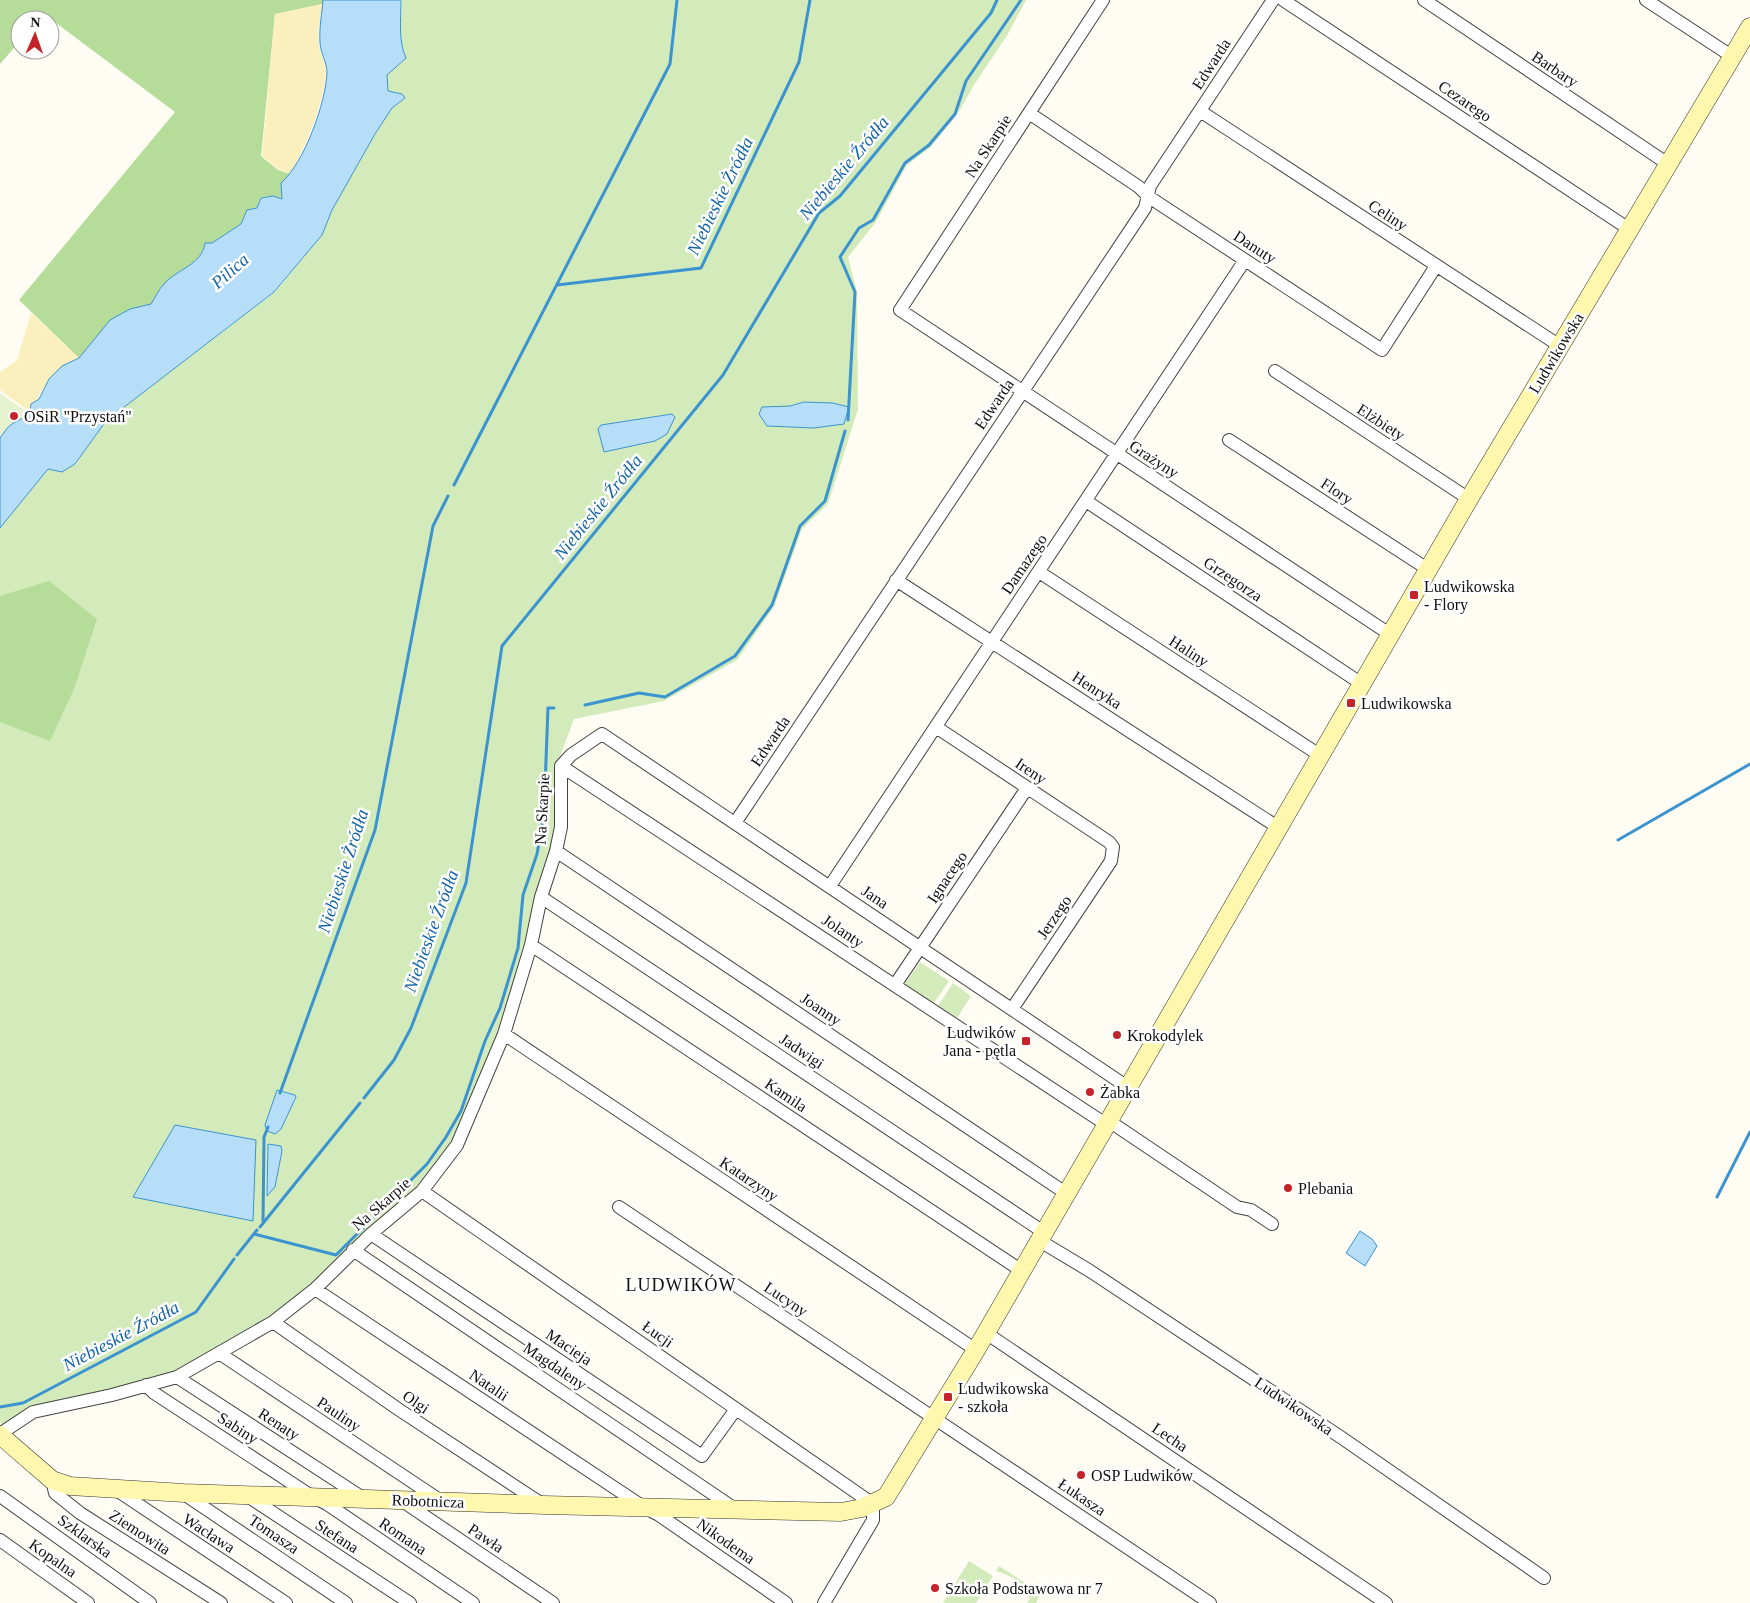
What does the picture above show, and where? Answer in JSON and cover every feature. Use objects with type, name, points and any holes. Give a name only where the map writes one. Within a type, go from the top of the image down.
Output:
[{"type":"street","name":"Na Skarpie","points":[[900,310],[1103,0]]},
{"type":"street","name":"Edwarda","points":[[735,823],[1145,208],[1150,186],[1273,0]]},
{"type":"street","name":"Cezarego","points":[[1283,0],[1629,229]]},
{"type":"street","name":"Barbary","points":[[1424,0],[1668,164]]},
{"type":"street","points":[[1646,0],[1733,57]]},
{"type":"street","name":"Ludwikowska","points":[[874,1504],[886,1497],[893,1488],[976,1350],[1470,499],[1750,28]]},
{"type":"street","name":"Celiny","points":[[1200,111],[1560,346]]},
{"type":"street","name":"Danuty","points":[[1029,113],[1138,187],[1149,197],[1382,350],[1436,266]]},
{"type":"street","name":"Damazego","points":[[830,886],[1245,260]]},
{"type":"street","name":"Grażyny","points":[[900,310],[1391,635]]},
{"type":"street","name":"Elżbiety","points":[[1276,371],[1470,499]]},
{"type":"street","name":"Flory","points":[[1229,440],[1429,570]]},
{"type":"street","name":"Grzegorza","points":[[1086,501],[1362,684]]},
{"type":"street","name":"Haliny","points":[[1039,572],[1321,756]]},
{"type":"street","name":"Henryka","points":[[896,580],[1279,828]]},
{"type":"street","name":"Ireny","points":[[936,728],[1109,842]]},
{"type":"street","name":"Na Skarpie","points":[[0,1434],[33,1412],[177,1377],[273,1322],[315,1289],[353,1250],[422,1192],[457,1144],[504,1034],[531,946],[541,897],[556,851],[561,827],[561,766],[571,755],[602,734]]},
{"type":"street","name":"Jana","points":[[602,734],[1129,1088]]},
{"type":"street","name":"Jolanty","points":[[561,766],[895,986],[1108,1123]]},
{"type":"street","name":"Ignacego","points":[[895,986],[1026,788]]},
{"type":"street","name":"Jerzego","points":[[1012,1009],[1111,861],[1113,847],[1109,842]]},
{"type":"street","name":"Joanny","points":[[556,851],[1068,1194]]},
{"type":"street","name":"Jadwigi","points":[[541,897],[1042,1237]]},
{"type":"street","name":"Kamila","points":[[531,946],[1022,1271]]},
{"type":"street","name":"Katarzyny","points":[[504,1034],[976,1350]]},
{"type":"street","points":[[1108,1123],[1237,1207],[1251,1210],[1272,1224]]},
{"type":"street","name":"Łucji","points":[[422,1192],[732,1404],[736,1409],[874,1504]]},
{"type":"street","name":"Lucyny","points":[[619,1207],[935,1418]]},
{"type":"street","name":"Macieja","points":[[371,1234],[702,1456],[736,1409]]},
{"type":"street","name":"Ludwikowska","points":[[1042,1237],[1090,1271],[1342,1438],[1544,1578]]},
{"type":"street","name":"Magdaleny","points":[[353,1250],[737,1510]]},
{"type":"street","name":"Natalii","points":[[315,1289],[646,1508]]},
{"type":"street","name":"Olgi","points":[[273,1322],[398,1410],[544,1505]]},
{"type":"street","name":"Lecha","points":[[986,1333],[1386,1603]]},
{"type":"street","name":"Pauliny","points":[[218,1353],[442,1501]]},
{"type":"street","name":"Renaty","points":[[177,1377],[364,1499]]},
{"type":"street","name":"Sabiny","points":[[146,1385],[154,1393],[313,1497]]},
{"type":"street","name":"Łukasza","points":[[935,1418],[1210,1603]]},
{"type":"street","name":"Robotnicza","points":[[0,1434],[52,1480],[70,1486],[184,1493],[646,1508],[841,1512],[874,1504]]},
{"type":"street","name":"Ziemowita","points":[[52,1480],[55,1492],[80,1513],[221,1603]]},
{"type":"street","name":"Wacława","points":[[114,1489],[286,1603]]},
{"type":"street","name":"Tomasza","points":[[184,1493],[346,1603]]},
{"type":"street","name":"Stefana","points":[[246,1495],[410,1603]]},
{"type":"street","name":"Szklarska","points":[[0,1496],[150,1603]]},
{"type":"street","name":"Romana","points":[[313,1497],[327,1504],[473,1603]]},
{"type":"street","name":"Pawła","points":[[401,1500],[553,1603]]},
{"type":"street","points":[[824,1603],[873,1520],[874,1504]]},
{"type":"street","name":"Nikodema","points":[[646,1508],[659,1515],[786,1603]]},
{"type":"street","name":"Kopalna","points":[[0,1540],[88,1603]]},
{"type":"green space","points":[[0,0],[323,0],[323,4],[275,14],[261,156],[278,170],[291,174],[281,183],[282,199],[273,196],[261,197],[257,208],[247,210],[241,224],[212,243],[205,243],[199,257],[169,279],[151,304],[126,312],[109,323],[79,358],[19,300],[175,112],[60,26],[60,10],[10,10],[10,52],[0,64]]},
{"type":"green space","points":[[402,0],[1026,0],[1008,34],[958,113],[931,147],[907,165],[876,222],[848,257],[857,292],[858,409],[828,504],[802,529],[774,607],[737,660],[664,701],[574,719],[557,765],[559,826],[500,1037],[460,1131],[444,1157],[416,1189],[312,1287],[269,1321],[175,1374],[2,1424],[0,1422],[0,528],[48,469],[62,472],[76,464],[106,421],[275,292],[322,235],[332,210],[375,135],[392,108],[405,98],[402,94],[388,91],[387,74],[406,58],[401,37]]},
{"type":"green space","name":"OSiR \"Przystań\"","points":[[0,393],[29,414],[11,425],[0,438]]},
{"type":"green space","points":[[49,581],[97,619],[74,689],[50,741],[0,722],[0,596]]},
{"type":"green space","points":[[920,962],[949,981],[934,1003],[905,984]]},
{"type":"green space","points":[[953,983],[971,996],[957,1018],[938,1006]]},
{"type":"green space","points":[[969,1561],[993,1576],[976,1603],[943,1603]]},
{"type":"green space","points":[[999,1566],[1033,1588],[1038,1582],[1042,1591],[1036,1603],[1027,1603],[1030,1598],[1027,1596],[1030,1594],[1027,1590],[1015,1580],[996,1571]]},
{"type":"sand","points":[[323,4],[319,47],[326,69],[324,85],[318,112],[291,174],[278,169],[262,156],[275,14]]},
{"type":"sand","points":[[31,313],[79,358],[63,367],[50,379],[31,405],[31,413],[0,390],[0,372],[17,360]]},
{"type":"water","name":"Pilica","points":[[323,0],[401,0],[401,37],[406,58],[387,75],[388,91],[402,94],[405,98],[392,108],[375,134],[332,210],[322,235],[274,292],[106,421],[75,464],[62,472],[48,469],[0,528],[0,438],[10,425],[27,415],[31,404],[39,399],[49,379],[62,366],[79,358],[110,320],[130,309],[151,304],[169,279],[199,257],[205,243],[212,243],[241,224],[247,210],[257,208],[261,198],[273,196],[282,199],[281,183],[298,162],[312,132],[323,100],[327,69],[320,46]]},
{"type":"water","points":[[804,402],[833,403],[849,407],[844,424],[814,428],[767,426],[759,414],[762,407],[790,406]]},
{"type":"water","points":[[672,414],[675,417],[667,434],[655,441],[604,452],[598,429],[601,425]]},
{"type":"water","points":[[277,1090],[295,1095],[296,1097],[281,1129],[275,1134],[267,1131],[265,1125]]},
{"type":"water","points":[[175,1125],[256,1140],[253,1221],[133,1197]]},
{"type":"water","points":[[268,1144],[281,1146],[282,1151],[275,1187],[267,1196]]},
{"type":"water","points":[[1360,1231],[1372,1239],[1377,1246],[1365,1266],[1346,1253]]},
{"type":"waterway","name":"Niebieskie Żródła","points":[[454,485],[670,64],[677,0]]},
{"type":"waterway","name":"Niebieskie Żródła","points":[[557,285],[701,268],[799,62],[810,0]]},
{"type":"waterway","name":"Niebieskie Źródła","points":[[364,1098],[394,1060],[411,1028],[466,883],[502,646],[723,375],[819,213],[840,196],[991,13],[997,0]]},
{"type":"waterway","points":[[848,420],[855,292],[840,257],[859,228],[873,220],[905,163],[929,145],[955,114],[966,81],[1021,0]]},
{"type":"waterway","points":[[585,705],[639,693],[665,697],[735,656],[772,605],[800,526],[825,501],[845,431]]},
{"type":"waterway","name":"Niebieskie Żródła","points":[[280,1093],[375,830],[433,526],[448,496]]},
{"type":"waterway","points":[[254,1234],[336,1255],[427,1164],[461,1111],[485,1041],[500,1008],[518,948],[523,895],[537,854],[544,813],[548,708],[554,708]]},
{"type":"waterway","points":[[1618,840],[1750,764]]},
{"type":"waterway","name":"Niebieskie Źródła","points":[[260,1227],[360,1103]]},
{"type":"waterway","name":"Niebieskie Żródła","points":[[263,1221],[264,1137],[268,1127]]},
{"type":"waterway","points":[[1717,1197],[1750,1132]]},
{"type":"waterway","name":"Niebieskie Źródła","points":[[237,1255],[257,1230]]},
{"type":"waterway","name":"Niebieskie Źródła","points":[[0,1407],[23,1403],[196,1312],[234,1259]]},
{"type":"place","name":"OSiR \"Przystań\"","points":[[14,416]]},
{"type":"place","name":"Ludwikowska - Flory","points":[[1414,595]]},
{"type":"place","name":"Ludwikowska","points":[[1351,703]]},
{"type":"place","name":"Krokodylek","points":[[1117,1035]]},
{"type":"place","name":"Ludwików Jana - pętla","points":[[1026,1041]]},
{"type":"place","name":"Żabka","points":[[1090,1092]]},
{"type":"place","name":"Plebania","points":[[1288,1188]]},
{"type":"place","name":"Ludwikowska - szkoła","points":[[948,1397]]},
{"type":"place","name":"OSP Ludwików","points":[[1081,1475]]},
{"type":"place","name":"Szkoła Podstawowa nr 7","points":[[935,1588]]},
{"type":"district","name":"LUDWIKÓW","points":[[681,1285]]}]
